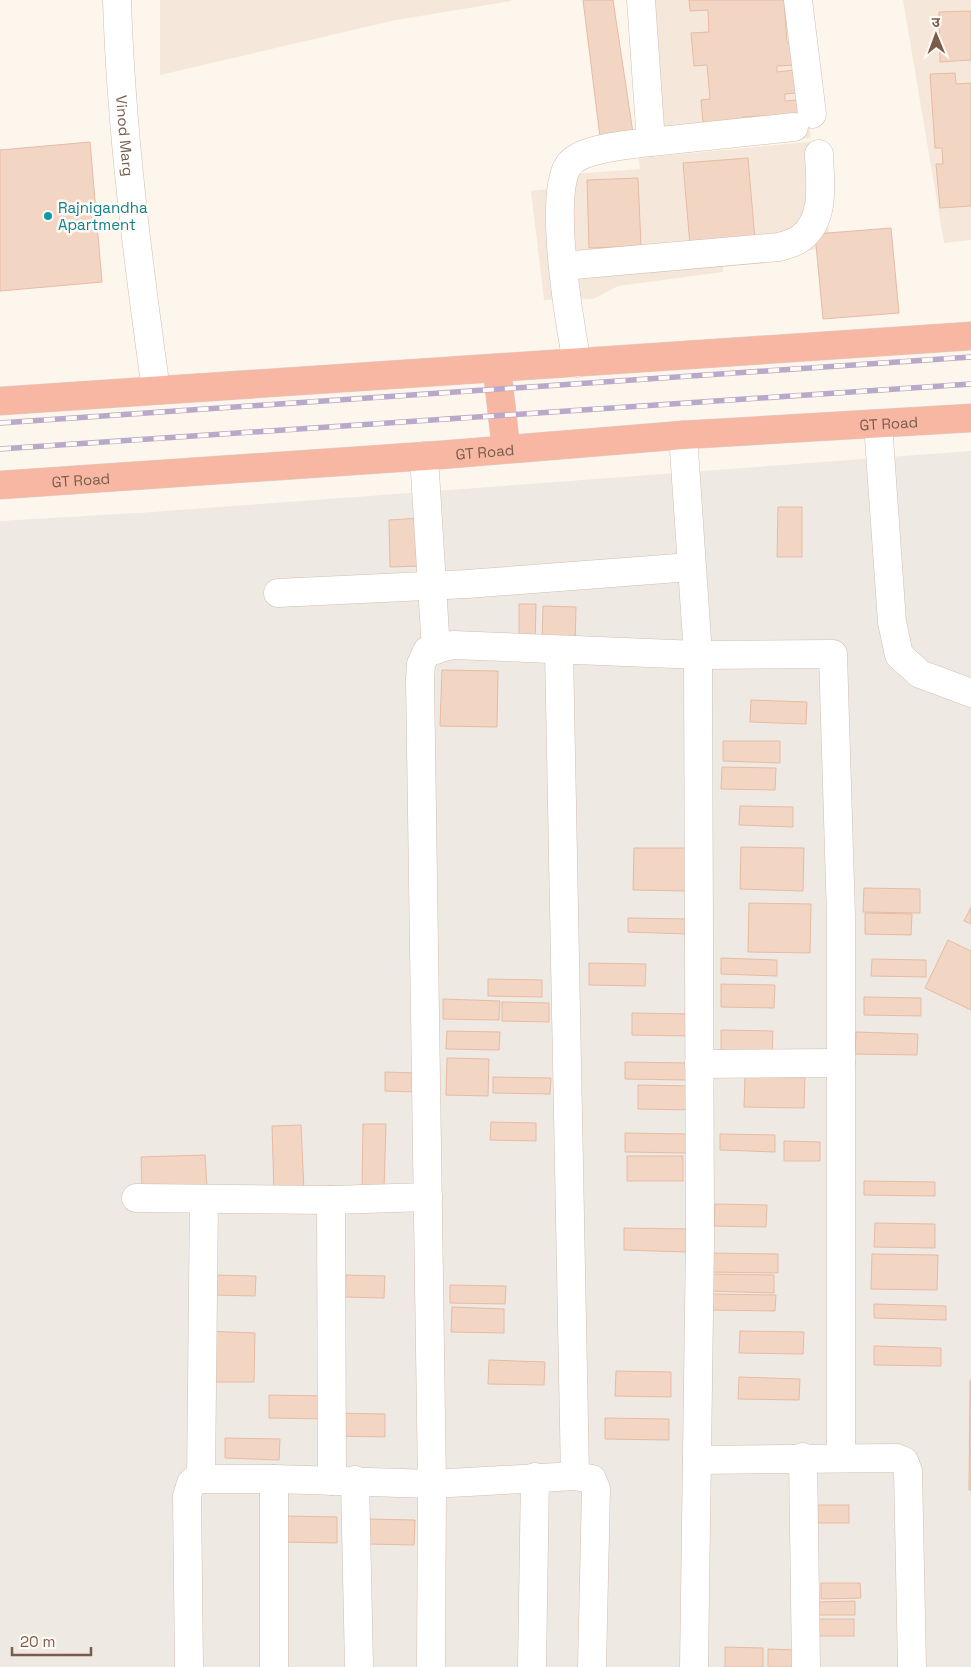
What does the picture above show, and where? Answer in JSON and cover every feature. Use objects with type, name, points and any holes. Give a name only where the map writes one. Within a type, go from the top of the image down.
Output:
[{"type":"highway","points":[[0,401],[971,336]]},
{"type":"highway","points":[[498,369],[506,448]]},
{"type":"highway","name":"GT Road","points":[[0,485],[424,456],[683,435],[971,418]]},
{"type":"street","name":"Vinod Marg","points":[[117,0],[119,55],[127,145],[156,390]]},
{"type":"street","points":[[641,0],[650,142]]},
{"type":"street","points":[[578,363],[565,297],[560,208],[563,179],[568,165],[584,154],[609,147],[803,121],[798,0]]},
{"type":"street","points":[[563,266],[779,247],[800,240],[813,227],[820,201],[819,154]]},
{"type":"street","points":[[878,424],[892,622],[899,655],[920,674],[971,693]]},
{"type":"street","points":[[683,435],[698,655],[699,1064],[694,1667]]},
{"type":"street","points":[[424,456],[436,650]]},
{"type":"street","points":[[278,593],[432,586],[691,567]]},
{"type":"street","points":[[431,1667],[432,1484],[420,679],[421,664],[427,651],[453,645],[698,655],[833,654],[841,917],[841,1457]]},
{"type":"street","points":[[559,650],[575,1476]]},
{"type":"street","points":[[699,1064],[841,1063]]},
{"type":"street","points":[[136,1198],[331,1200],[428,1197]]},
{"type":"street","points":[[201,1478],[204,1199]]},
{"type":"street","points":[[331,1200],[343,1481],[359,1667]]},
{"type":"street","points":[[697,1460],[841,1457],[897,1458],[904,1461],[907,1466],[912,1667]]},
{"type":"street","points":[[803,1458],[806,1667]]},
{"type":"street","points":[[190,1667],[187,1496],[191,1483],[201,1478],[274,1478],[432,1484],[575,1476],[592,1479],[596,1489],[592,1667]]},
{"type":"street","points":[[532,1667],[535,1477]]},
{"type":"street","points":[[274,1478],[274,1667]]},
{"type":"shaded area","points":[[160,0],[511,1],[396,20],[160,75]]},
{"type":"shaded area","points":[[637,0],[794,0],[811,138],[653,151]]},
{"type":"shaded area","points":[[903,0],[971,0],[971,240],[944,243]]},
{"type":"shaded area","points":[[818,141],[831,247],[723,263],[723,272],[618,286],[593,299],[544,300],[531,191],[558,188],[559,175],[640,169],[639,158]]},
{"type":"shaded area","points":[[971,451],[971,1667],[0,1667],[0,521],[153,512]]},
{"type":"building","points":[[583,0],[613,0],[633,133],[600,137]]},
{"type":"building","points":[[689,0],[784,0],[787,43],[793,43],[795,65],[777,66],[777,72],[795,70],[797,93],[785,94],[785,101],[797,100],[799,127],[781,128],[780,115],[742,117],[743,131],[704,134],[701,100],[710,99],[707,65],[694,66],[691,33],[709,32],[708,10],[690,11]]},
{"type":"building","points":[[971,11],[971,60],[940,62],[939,12]]},
{"type":"building","points":[[955,73],[956,84],[971,83],[971,206],[940,208],[936,164],[943,164],[942,148],[935,148],[930,74]]},
{"type":"building","name":"Rajnigandha Apartment","points":[[90,142],[102,282],[0,291],[0,150]]},
{"type":"building","points":[[748,158],[755,240],[690,245],[683,163]]},
{"type":"building","points":[[638,178],[641,246],[589,248],[587,180]]},
{"type":"building","points":[[891,228],[899,313],[823,319],[815,234]]},
{"type":"building","points":[[778,507],[802,507],[802,557],[777,557]]},
{"type":"building","points":[[421,518],[423,566],[390,567],[389,520]]},
{"type":"building","points":[[519,604],[536,604],[535,646],[519,646]]},
{"type":"building","points":[[543,606],[576,607],[575,644],[542,643]]},
{"type":"building","points":[[442,670],[498,671],[497,727],[440,726]]},
{"type":"building","points":[[751,700],[807,702],[806,724],[750,722]]},
{"type":"building","points":[[723,741],[780,741],[780,763],[723,761]]},
{"type":"building","points":[[722,767],[776,768],[775,790],[721,789]]},
{"type":"building","points":[[740,806],[793,807],[793,827],[739,825]]},
{"type":"building","points":[[741,847],[804,848],[803,891],[740,889]]},
{"type":"building","points":[[634,848],[689,848],[688,891],[633,890]]},
{"type":"building","points":[[864,888],[920,889],[920,913],[863,912]]},
{"type":"building","points":[[749,903],[811,904],[810,953],[748,952]]},
{"type":"building","points":[[971,907],[971,924],[964,921]]},
{"type":"building","points":[[865,913],[912,914],[911,935],[865,934]]},
{"type":"building","points":[[628,918],[688,919],[687,934],[628,932]]},
{"type":"building","points":[[948,940],[971,951],[971,1010],[925,988]]},
{"type":"building","points":[[721,958],[777,960],[777,976],[721,974]]},
{"type":"building","points":[[872,959],[926,960],[926,977],[871,976]]},
{"type":"building","points":[[589,963],[646,964],[645,986],[589,985]]},
{"type":"building","points":[[488,979],[542,980],[542,997],[488,996]]},
{"type":"building","points":[[721,984],[775,985],[774,1008],[721,1007]]},
{"type":"building","points":[[864,997],[921,998],[921,1016],[864,1015]]},
{"type":"building","points":[[443,999],[500,1001],[499,1020],[443,1019]]},
{"type":"building","points":[[502,1002],[549,1003],[549,1022],[502,1021]]},
{"type":"building","points":[[632,1013],[695,1014],[695,1036],[632,1035]]},
{"type":"building","points":[[721,1030],[773,1031],[772,1061],[721,1060]]},
{"type":"building","points":[[447,1031],[500,1032],[499,1050],[446,1049]]},
{"type":"building","points":[[856,1032],[918,1034],[917,1055],[855,1054]]},
{"type":"building","points":[[447,1058],[489,1059],[488,1096],[446,1095]]},
{"type":"building","points":[[625,1062],[687,1063],[686,1080],[625,1079]]},
{"type":"building","points":[[385,1072],[417,1073],[417,1092],[385,1091]]},
{"type":"building","points":[[493,1077],[551,1078],[550,1094],[493,1093]]},
{"type":"building","points":[[745,1077],[805,1078],[804,1108],[744,1107]]},
{"type":"building","points":[[638,1085],[695,1086],[694,1110],[638,1109]]},
{"type":"building","points":[[491,1122],[536,1123],[536,1141],[490,1140]]},
{"type":"building","points":[[363,1124],[386,1124],[384,1190],[362,1189]]},
{"type":"building","points":[[301,1125],[304,1191],[274,1192],[272,1126]]},
{"type":"building","points":[[625,1133],[688,1134],[687,1153],[625,1152]]},
{"type":"building","points":[[720,1134],[775,1135],[775,1152],[720,1150]]},
{"type":"building","points":[[784,1141],[820,1142],[820,1161],[784,1161]]},
{"type":"building","points":[[205,1155],[207,1187],[142,1189],[141,1157]]},
{"type":"building","points":[[627,1156],[683,1156],[683,1181],[627,1181]]},
{"type":"building","points":[[864,1181],[935,1182],[935,1196],[864,1195]]},
{"type":"building","points":[[715,1204],[767,1205],[766,1227],[714,1226]]},
{"type":"building","points":[[875,1223],[935,1224],[935,1248],[874,1247]]},
{"type":"building","points":[[624,1228],[687,1229],[686,1252],[624,1250]]},
{"type":"building","points":[[708,1253],[778,1254],[778,1273],[708,1272]]},
{"type":"building","points":[[872,1254],[938,1255],[937,1290],[871,1289]]},
{"type":"building","points":[[710,1274],[774,1275],[774,1293],[709,1291]]},
{"type":"building","points":[[214,1275],[256,1276],[255,1296],[213,1295]]},
{"type":"building","points":[[346,1275],[385,1276],[384,1298],[345,1297]]},
{"type":"building","points":[[450,1285],[506,1286],[505,1304],[450,1303]]},
{"type":"building","points":[[711,1294],[776,1295],[775,1311],[710,1310]]},
{"type":"building","points":[[874,1304],[946,1306],[946,1320],[874,1318]]},
{"type":"building","points":[[452,1307],[504,1309],[504,1333],[451,1332]]},
{"type":"building","points":[[204,1331],[255,1333],[254,1382],[203,1382]]},
{"type":"building","points":[[740,1331],[804,1332],[803,1354],[739,1353]]},
{"type":"building","points":[[874,1346],[941,1348],[941,1366],[874,1365]]},
{"type":"building","points":[[489,1360],[545,1362],[544,1385],[488,1384]]},
{"type":"building","points":[[616,1371],[671,1372],[671,1397],[615,1396]]},
{"type":"building","points":[[739,1377],[800,1379],[799,1400],[738,1399]]},
{"type":"building","points":[[970,1380],[971,1490],[969,1490]]},
{"type":"building","points":[[269,1395],[330,1396],[329,1419],[269,1418]]},
{"type":"building","points":[[333,1413],[385,1414],[385,1437],[333,1436]]},
{"type":"building","points":[[605,1418],[669,1419],[669,1440],[605,1439]]},
{"type":"building","points":[[225,1438],[280,1439],[279,1460],[225,1458]]},
{"type":"building","points":[[812,1505],[849,1505],[849,1523],[812,1523]]},
{"type":"building","points":[[284,1516],[337,1517],[337,1543],[283,1542]]},
{"type":"building","points":[[369,1519],[415,1520],[414,1545],[369,1544]]},
{"type":"building","points":[[821,1583],[860,1583],[861,1598],[821,1599]]},
{"type":"building","points":[[855,1601],[855,1615],[818,1615],[818,1602]]},
{"type":"building","points":[[815,1619],[854,1619],[854,1636],[815,1636]]},
{"type":"building","points":[[725,1647],[763,1648],[763,1667],[725,1667]]},
{"type":"building","points":[[768,1649],[800,1650],[799,1667],[768,1667]]},
{"type":"railway","points":[[0,423],[971,357]]},
{"type":"railway","points":[[0,449],[971,384]]},
{"type":"place","name":"Rajnigandha Apartment","points":[[48,216]]}]
